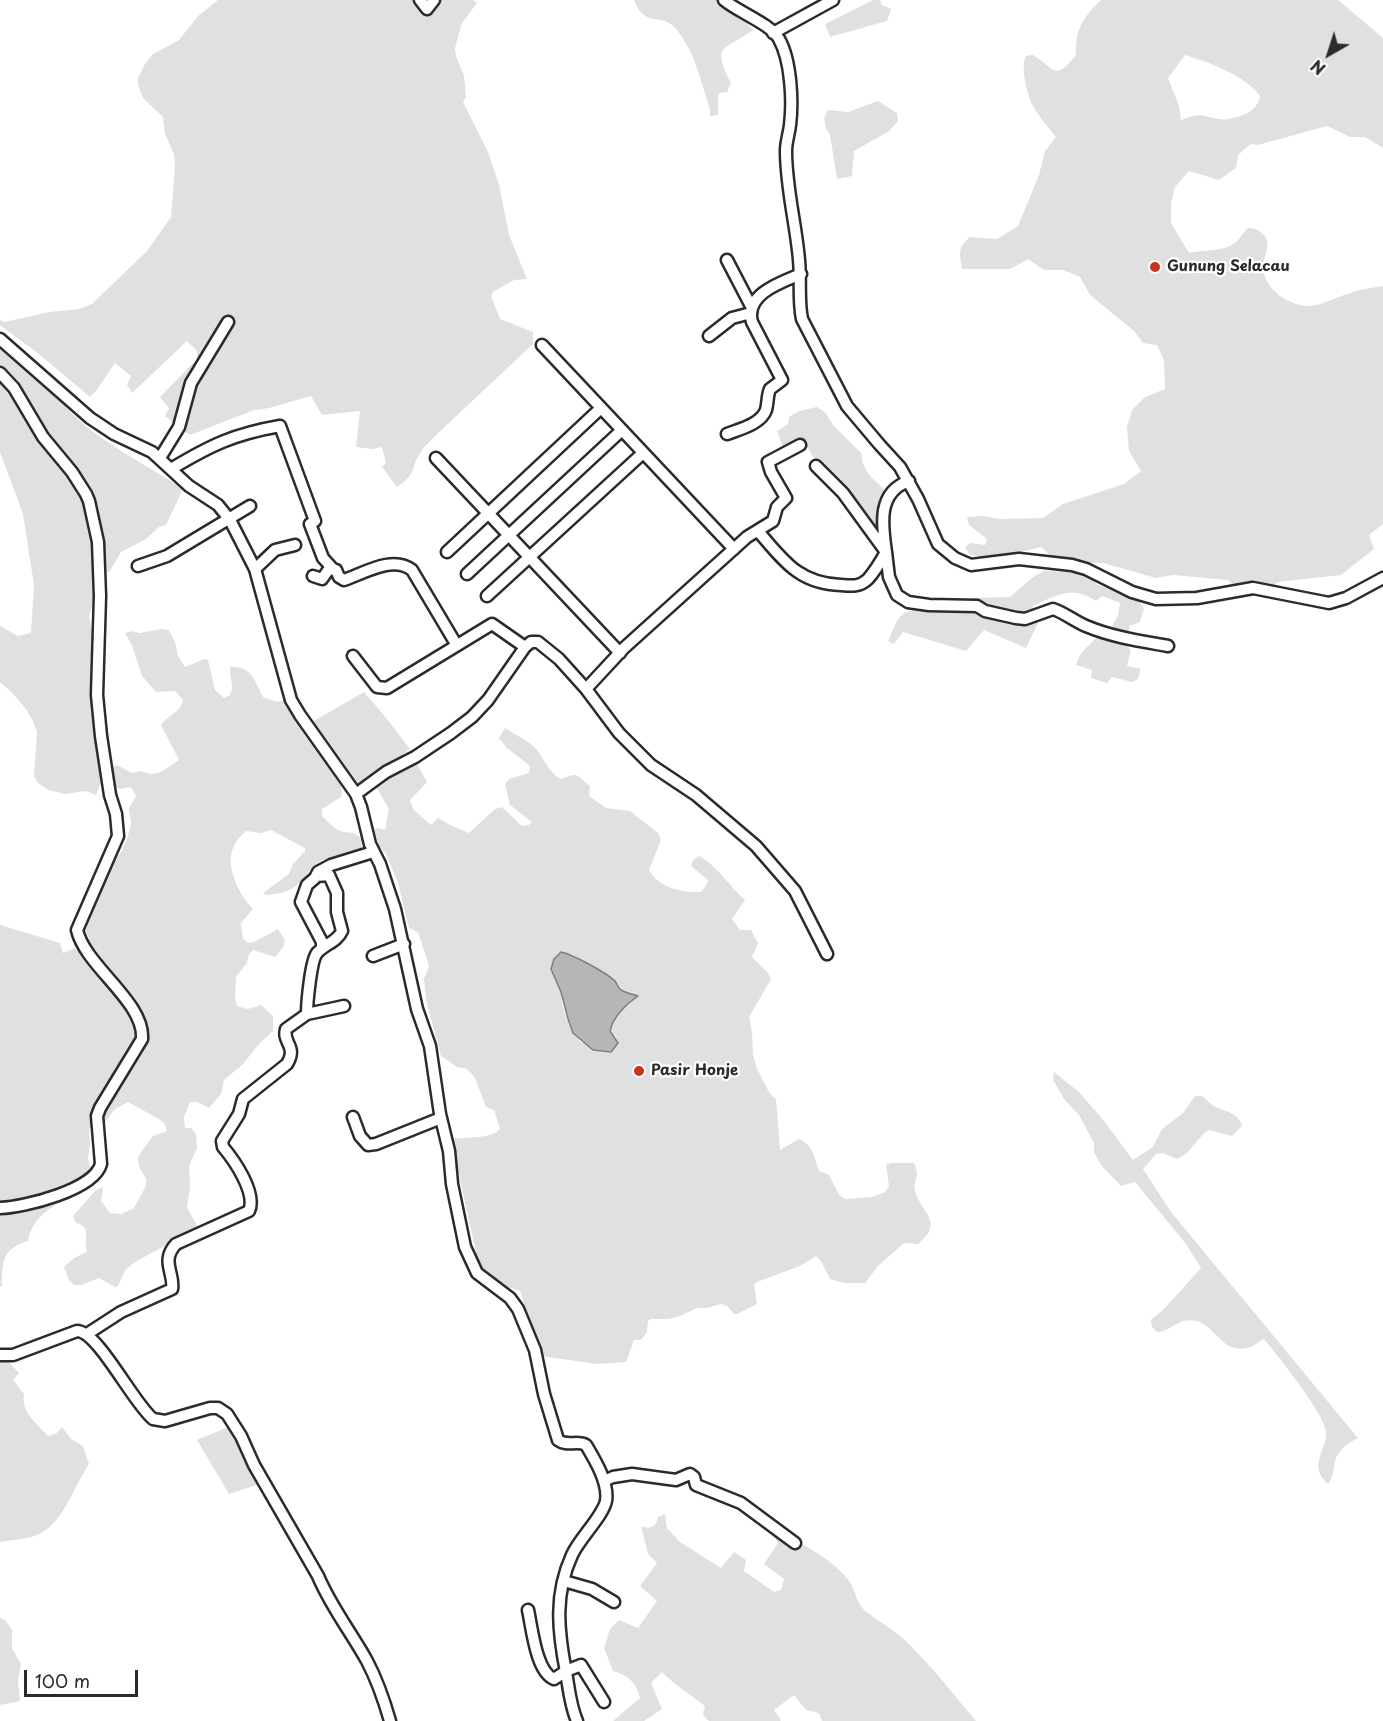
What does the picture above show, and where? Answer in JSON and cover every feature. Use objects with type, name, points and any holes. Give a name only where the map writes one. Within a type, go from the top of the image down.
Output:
[{"type":"street","points":[[420,0],[427,9],[434,0]]},
{"type":"street","points":[[724,0],[779,38],[784,54],[790,81],[791,104],[786,165],[801,274],[800,308],[807,332],[847,406],[900,467],[909,481],[938,544],[955,558],[971,566],[1020,560],[1072,565],[1086,569],[1132,592],[1156,599],[1197,598],[1253,588],[1329,603],[1346,598],[1383,578]]},
{"type":"street","points":[[773,33],[833,0]]},
{"type":"street","points":[[727,260],[752,310],[752,322],[782,380],[770,389],[762,417],[728,434]]},
{"type":"street","points":[[709,336],[732,318],[752,310],[763,291],[801,274]]},
{"type":"street","points":[[160,458],[179,427],[191,383],[228,322]]},
{"type":"street","points":[[0,339],[90,418],[114,434],[152,452],[189,486],[218,505],[229,518],[255,568],[291,700],[356,794],[373,852],[384,875],[404,944],[417,1010],[430,1046],[441,1118],[449,1151],[452,1184],[468,1256],[477,1273],[510,1298],[518,1309],[535,1350],[544,1394],[558,1440],[567,1445],[580,1443],[586,1445],[604,1480],[606,1494],[604,1505],[572,1553],[559,1600],[560,1649],[572,1708],[577,1721]]},
{"type":"street","points":[[542,345],[734,549]]},
{"type":"street","points":[[0,373],[14,388],[43,437],[72,472],[89,501],[98,542],[100,596],[97,695],[101,736],[118,829],[114,847],[77,930],[87,952],[123,994],[142,1029],[142,1039],[97,1116],[100,1170],[90,1179],[57,1196],[14,1208],[0,1208]]},
{"type":"street","points":[[447,552],[601,408]]},
{"type":"street","points":[[171,469],[206,448],[233,436],[280,426],[315,521],[310,524],[323,558],[344,580],[396,563],[412,570],[456,645]]},
{"type":"street","points":[[467,574],[622,430]]},
{"type":"street","points":[[586,688],[620,653],[747,537],[773,520],[777,507],[786,500],[768,462],[800,445]]},
{"type":"street","points":[[487,596],[643,453]]},
{"type":"street","points":[[436,458],[620,653]]},
{"type":"street","points":[[816,466],[843,493],[886,552]]},
{"type":"street","points":[[909,481],[899,485],[891,493],[885,506],[882,527],[887,569],[897,595],[908,602],[977,606],[1000,615],[1025,619],[1053,609],[1067,614],[1082,625],[1110,635],[1168,646]]},
{"type":"street","points":[[138,566],[167,556],[250,506]]},
{"type":"street","points":[[758,531],[794,569],[813,581],[825,583],[856,586],[867,579],[886,552]]},
{"type":"street","points":[[255,568],[275,550],[295,545]]},
{"type":"street","points":[[313,576],[322,579],[329,569],[333,569]]},
{"type":"street","points":[[352,656],[377,687],[387,688],[492,624],[525,647]]},
{"type":"street","points":[[356,794],[386,771],[415,757],[452,734],[488,700],[525,647],[531,642],[538,642],[559,659],[586,688],[619,733],[651,765],[696,795],[756,846],[795,891],[827,954]]},
{"type":"street","points":[[322,948],[322,942],[301,900],[307,885],[318,872],[331,865],[373,852]]},
{"type":"street","points":[[307,1014],[312,961],[322,948],[335,940],[342,931],[337,912],[336,886],[329,874],[316,876]]},
{"type":"street","points":[[373,956],[404,944]]},
{"type":"street","points":[[87,1334],[121,1312],[173,1288],[167,1265],[176,1244],[249,1211],[251,1204],[243,1177],[223,1147],[222,1141],[239,1114],[243,1099],[287,1064],[292,1049],[284,1032],[307,1014],[344,1006]]},
{"type":"street","points":[[353,1117],[360,1136],[368,1145],[441,1118]]},
{"type":"street","points":[[0,1355],[13,1355],[77,1331],[87,1334],[153,1419],[165,1421],[210,1408],[218,1408],[232,1420],[254,1465],[318,1576],[326,1596],[367,1662],[384,1699],[390,1721]]},
{"type":"street","points":[[604,1480],[632,1474],[676,1480],[690,1474],[694,1477],[696,1485],[741,1503],[795,1543]]},
{"type":"street","points":[[564,1581],[592,1589],[614,1602]]},
{"type":"street","points":[[528,1610],[538,1656],[552,1679],[566,1671],[584,1666],[604,1702]]},
{"type":"shaded area","points":[[218,0],[473,0],[477,3],[462,23],[455,48],[464,76],[466,97],[463,102],[488,152],[499,185],[509,235],[527,279],[514,280],[493,292],[491,296],[500,319],[533,332],[533,344],[425,446],[411,474],[397,487],[382,467],[386,463],[382,447],[372,449],[356,447],[360,411],[322,415],[311,396],[254,410],[190,435],[165,416],[169,408],[160,397],[197,359],[197,351],[187,341],[132,393],[127,385],[131,376],[115,363],[90,397],[0,325],[0,320],[5,322],[49,312],[79,309],[92,304],[147,251],[171,217],[174,154],[165,134],[163,117],[143,98],[138,78],[153,54],[179,40],[198,16]]},
{"type":"shaded area","points":[[634,0],[723,0],[753,30],[724,49],[722,61],[731,83],[727,92],[718,95],[718,115],[710,116],[710,109],[696,66],[681,35],[669,23],[643,14]]},
{"type":"shaded area","points":[[873,0],[880,0],[882,5],[891,9],[887,21],[830,37],[825,24]]},
{"type":"shaded area","points":[[1101,0],[1338,0],[1383,38],[1383,148],[1365,137],[1350,137],[1327,126],[1258,145],[1251,144],[1238,155],[1236,168],[1219,180],[1189,171],[1175,187],[1171,203],[1171,223],[1189,253],[1228,247],[1236,242],[1248,228],[1261,232],[1268,245],[1263,265],[1265,277],[1273,290],[1293,303],[1312,306],[1356,291],[1383,286],[1383,524],[1369,535],[1374,549],[1341,575],[1277,582],[1270,594],[1239,592],[1228,580],[1173,575],[1156,578],[1103,563],[1066,562],[1052,557],[1041,547],[986,557],[969,554],[965,547],[971,543],[985,545],[987,539],[969,525],[967,517],[1043,518],[1063,504],[1124,484],[1141,471],[1129,451],[1127,427],[1132,410],[1145,397],[1165,389],[1164,360],[1157,345],[1143,343],[1134,331],[1090,295],[1080,277],[1063,270],[1044,270],[1028,259],[1010,269],[962,269],[960,251],[970,237],[997,239],[1018,226],[1039,175],[1045,151],[1056,137],[1031,101],[1024,73],[1026,56],[1033,55],[1059,71],[1076,55],[1081,24]],"holes":[[[1185,55],[1215,66],[1246,82],[1260,96],[1253,110],[1228,119],[1200,115],[1181,120],[1179,106],[1168,78]]]},
{"type":"shaded area","points":[[878,101],[897,113],[898,121],[889,131],[854,151],[852,176],[837,179],[830,135],[824,118],[828,110],[848,112]]},
{"type":"shaded area","points":[[0,345],[87,427],[110,444],[183,489],[166,525],[159,527],[146,539],[121,552],[110,571],[94,579],[95,598],[89,616],[93,636],[94,718],[101,770],[100,785],[96,795],[86,791],[65,794],[48,790],[37,782],[34,776],[37,732],[22,704],[0,682],[0,626],[18,636],[31,633],[34,585],[23,514],[0,452]]},
{"type":"shaded area","points":[[817,407],[825,412],[833,425],[862,454],[865,469],[884,489],[876,530],[835,475],[813,457],[808,448],[800,441],[783,447],[777,431],[788,424],[789,417],[799,411]]},
{"type":"shaded area","points":[[1044,571],[1082,572],[1098,585],[1138,600],[1144,608],[1140,622],[1130,626],[1126,645],[1131,650],[1127,666],[1141,669],[1138,679],[1132,682],[1112,677],[1107,683],[1091,678],[1092,670],[1076,665],[1082,653],[1096,638],[1107,637],[1118,615],[1120,603],[1102,596],[1096,601],[1079,593],[1064,593],[1033,606],[1030,622],[1039,621],[1026,648],[984,630],[966,651],[903,632],[894,644],[888,641],[897,621],[906,613],[913,610],[930,609],[961,611],[971,598],[1010,597],[1033,577]]},
{"type":"shaded area","points":[[169,630],[178,656],[185,667],[204,659],[208,660],[215,690],[224,698],[231,692],[230,667],[237,667],[251,675],[263,697],[277,702],[287,699],[300,724],[334,770],[342,789],[341,797],[322,809],[322,816],[338,830],[359,836],[362,839],[361,849],[351,854],[322,861],[291,889],[266,895],[263,893],[289,874],[293,864],[305,848],[271,830],[261,833],[246,831],[235,844],[231,854],[234,879],[253,909],[241,923],[243,939],[248,943],[254,942],[278,929],[285,940],[283,947],[275,957],[253,950],[249,954],[247,963],[236,977],[237,1006],[248,1009],[261,1005],[273,1016],[273,1031],[242,1065],[224,1080],[221,1094],[209,1108],[197,1102],[190,1102],[184,1117],[185,1128],[191,1128],[196,1134],[197,1148],[189,1166],[190,1187],[187,1207],[198,1228],[135,1262],[126,1269],[118,1286],[115,1287],[99,1278],[81,1285],[74,1285],[69,1280],[64,1267],[74,1258],[87,1252],[86,1231],[84,1227],[76,1223],[73,1216],[96,1190],[103,1187],[101,1201],[110,1213],[121,1214],[134,1208],[146,1186],[146,1179],[139,1166],[138,1158],[153,1136],[167,1131],[165,1124],[159,1119],[128,1102],[115,1109],[104,1124],[100,1123],[89,1128],[88,1158],[93,1180],[45,1213],[31,1230],[28,1241],[8,1252],[3,1263],[2,1286],[0,1287],[0,925],[60,943],[63,953],[75,948],[85,961],[88,956],[91,946],[85,930],[109,870],[127,839],[131,824],[129,808],[136,796],[131,787],[120,789],[114,786],[111,768],[117,765],[132,773],[142,771],[155,774],[179,760],[161,725],[180,708],[183,700],[175,691],[156,692],[142,676],[132,645],[125,633]]},
{"type":"shaded area","points":[[364,692],[410,749],[358,787],[312,722]]},
{"type":"shaded area","points":[[505,728],[534,747],[550,770],[561,779],[571,775],[579,777],[590,786],[589,796],[606,808],[630,811],[658,833],[661,840],[649,870],[665,885],[686,892],[701,892],[708,880],[691,866],[693,860],[699,856],[712,865],[745,900],[732,919],[740,930],[751,930],[758,943],[752,957],[771,979],[749,1017],[753,1055],[757,1069],[770,1094],[776,1099],[780,1150],[799,1139],[808,1145],[813,1152],[819,1171],[829,1175],[839,1195],[845,1199],[872,1197],[885,1192],[889,1186],[886,1165],[914,1163],[917,1172],[915,1190],[931,1223],[926,1236],[918,1244],[904,1243],[878,1266],[865,1283],[844,1283],[830,1279],[816,1256],[800,1266],[757,1282],[754,1285],[757,1304],[737,1314],[721,1304],[697,1308],[669,1319],[651,1319],[648,1321],[647,1332],[641,1340],[634,1340],[626,1362],[597,1364],[541,1356],[520,1291],[498,1284],[486,1274],[477,1257],[451,1139],[485,1136],[500,1129],[494,1110],[486,1107],[475,1078],[467,1069],[457,1067],[441,1056],[426,1000],[424,979],[429,966],[418,932],[409,928],[398,883],[386,854],[379,846],[374,829],[385,830],[389,809],[377,788],[399,771],[416,762],[427,782],[410,800],[413,809],[431,825],[438,818],[469,833],[495,809],[502,807],[522,826],[529,825],[532,822],[510,805],[505,784],[509,779],[529,773],[530,766],[507,748],[499,738]],"holes":[[[572,954],[615,981],[621,990],[637,996],[614,1021],[610,1031],[617,1039],[581,1042],[567,1019],[561,999],[561,988]]]},
{"type":"shaded area","points":[[561,952],[597,969],[615,981],[622,990],[638,996],[614,1021],[610,1031],[618,1043],[611,1052],[593,1050],[573,1033],[561,992],[551,969],[554,959]]},
{"type":"shaded area","points":[[1054,1072],[1079,1092],[1133,1160],[1153,1147],[1162,1129],[1183,1113],[1195,1096],[1202,1096],[1240,1121],[1242,1126],[1232,1136],[1209,1130],[1177,1159],[1163,1153],[1156,1154],[1143,1169],[1171,1212],[1358,1438],[1338,1453],[1328,1484],[1322,1477],[1318,1465],[1326,1439],[1324,1423],[1300,1385],[1264,1339],[1250,1347],[1239,1349],[1231,1347],[1209,1328],[1196,1321],[1184,1321],[1167,1330],[1157,1332],[1152,1327],[1151,1320],[1201,1268],[1186,1244],[1135,1182],[1121,1186],[1101,1165],[1094,1152],[1094,1143],[1079,1115],[1064,1099],[1053,1080]]},
{"type":"shaded area","points":[[0,1359],[9,1362],[19,1373],[13,1380],[24,1394],[25,1407],[35,1422],[48,1436],[57,1433],[62,1427],[71,1439],[83,1446],[89,1464],[63,1511],[49,1527],[32,1537],[0,1542]]},
{"type":"shaded area","points":[[228,1427],[259,1484],[229,1494],[197,1440]]},
{"type":"shaded area","points":[[665,1514],[667,1528],[680,1542],[721,1568],[734,1552],[746,1560],[744,1571],[774,1592],[781,1590],[784,1579],[764,1564],[778,1543],[775,1538],[780,1530],[824,1557],[847,1578],[864,1610],[909,1644],[976,1721],[822,1721],[819,1713],[806,1710],[794,1695],[774,1710],[780,1721],[709,1721],[703,1715],[705,1706],[662,1672],[651,1683],[662,1709],[644,1721],[613,1721],[640,1698],[631,1680],[613,1671],[604,1648],[610,1629],[619,1620],[638,1628],[657,1601],[640,1586],[657,1563],[648,1554],[641,1526],[652,1527],[658,1517]]},
{"type":"shaded area","points":[[0,1618],[5,1620],[12,1630],[12,1648],[21,1664],[18,1680],[20,1701],[0,1705]]},
{"type":"place","name":"Gunung Selacau","points":[[1155,267]]},
{"type":"place","name":"Pasir Honje","points":[[639,1071]]}]
